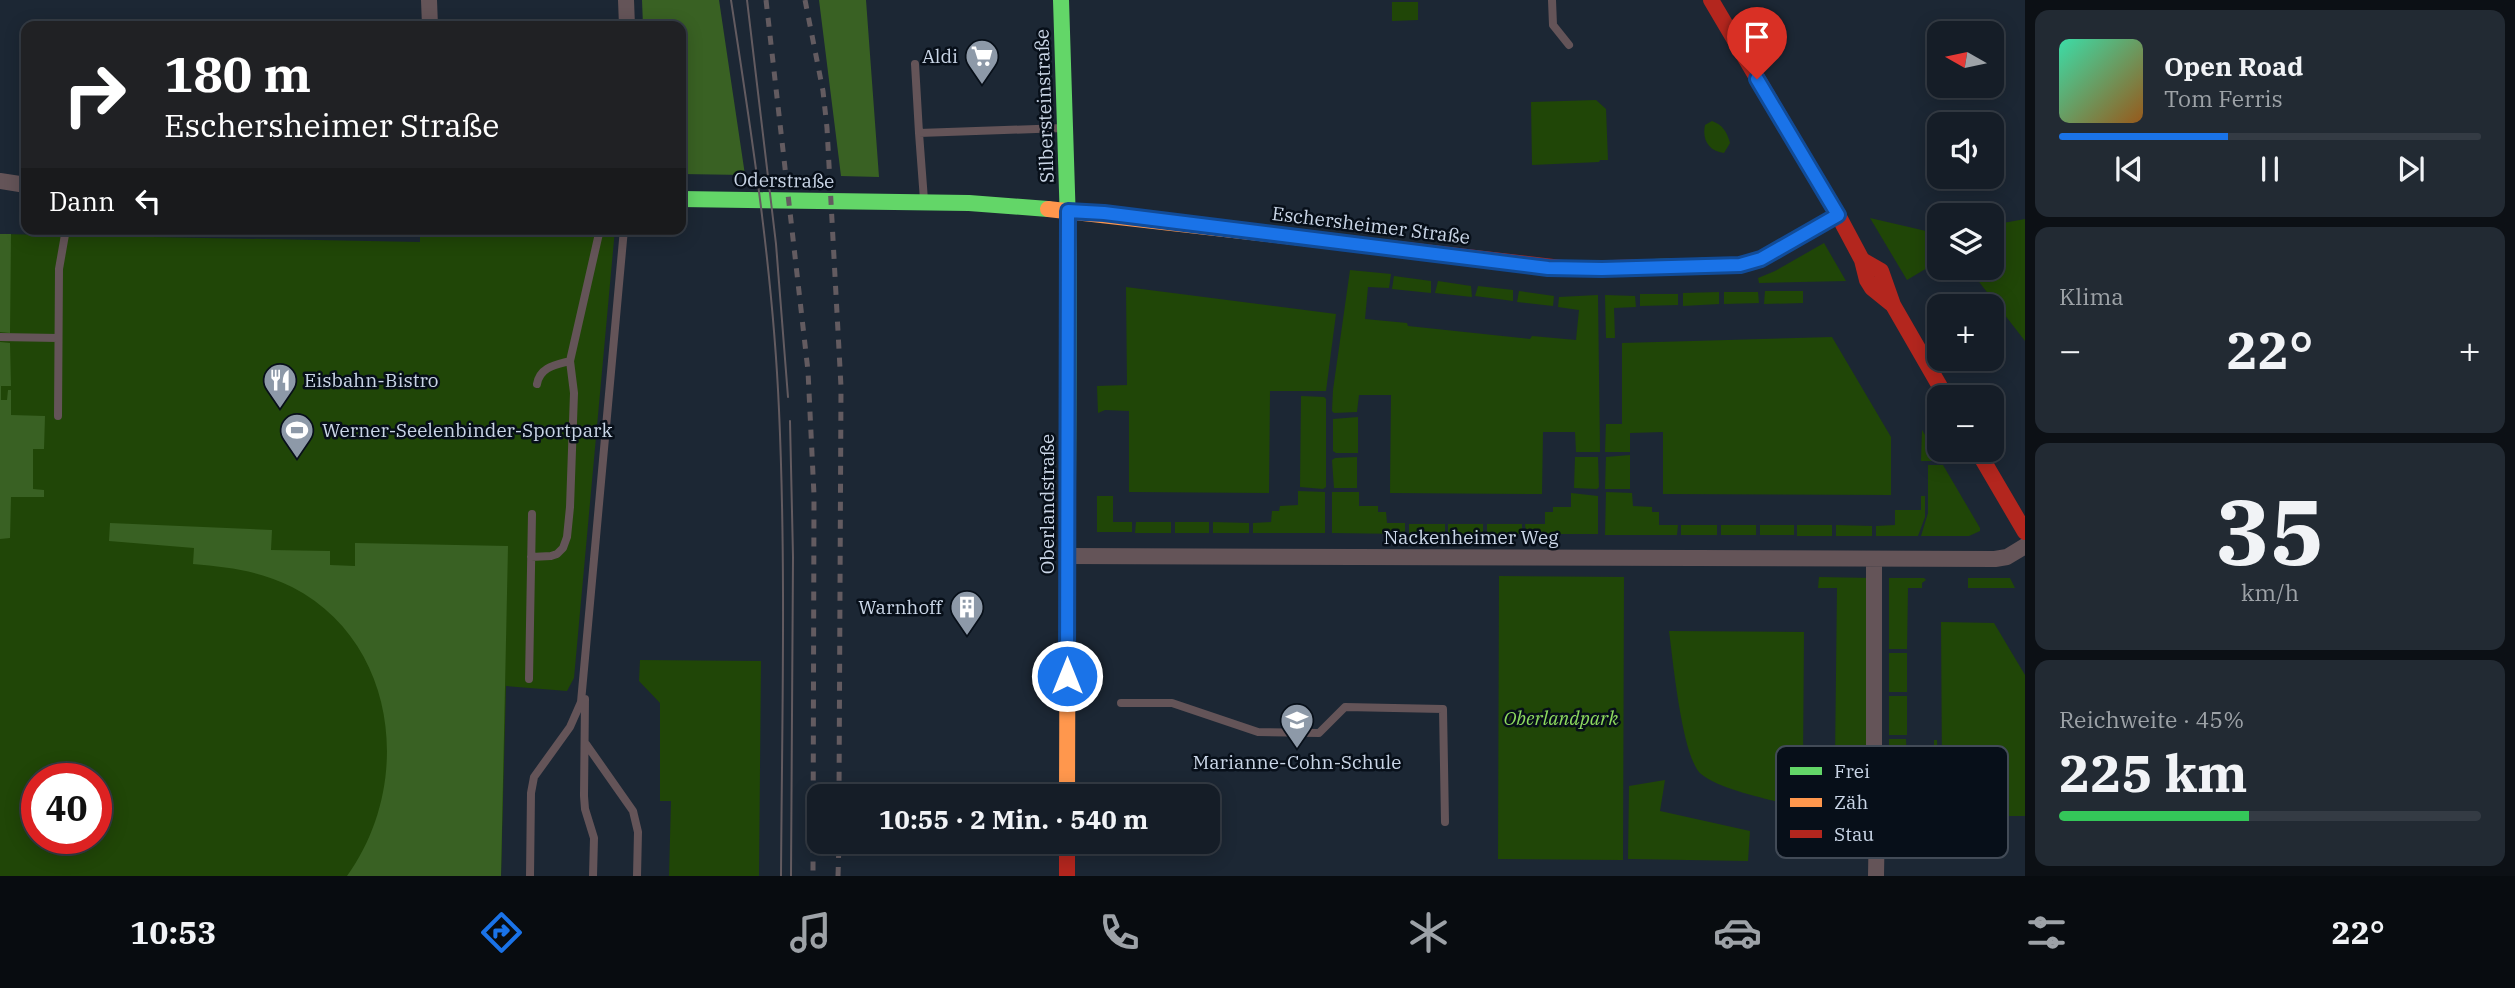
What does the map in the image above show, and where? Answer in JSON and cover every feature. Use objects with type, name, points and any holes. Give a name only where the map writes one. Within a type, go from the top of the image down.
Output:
[{"type":"street","points":[[429,0],[430,21]]},
{"type":"street","points":[[626,0],[627,21]]},
{"type":"street","name":"Silbersteinstraße","points":[[1061,0],[1068,211]]},
{"type":"street","points":[[1711,0],[1862,260],[1881,271],[1893,305],[1938,385]]},
{"type":"street","points":[[0,181],[21,184]]},
{"type":"street","name":"Oderstraße","points":[[686,199],[887,202]]},
{"type":"street","name":"Eschersheimer Straße","points":[[887,202],[969,203],[1104,213],[1570,269],[1740,265],[1761,259],[1838,215]]},
{"type":"street","name":"Oberlandstraße","points":[[1067,784],[1068,211]]},
{"type":"street","points":[[1984,462],[2025,532]]},
{"type":"street","name":"Nackenheimer Weg","points":[[1068,556],[1995,559],[2007,557],[2025,546]]},
{"type":"street","points":[[1874,559],[1874,746]]},
{"type":"street","points":[[1066,876],[1067,854]]},
{"type":"street","points":[[1876,858],[1876,876]]},
{"type":"lane","points":[[1552,0],[1553,25],[1569,46]]},
{"type":"lane","points":[[915,64],[924,202]]},
{"type":"lane","points":[[919,133],[1066,128]]},
{"type":"lane","points":[[58,416],[58,269],[65,235]]},
{"type":"lane","points":[[531,557],[557,554],[563,548],[567,537],[574,393],[570,361],[599,235]]},
{"type":"lane","points":[[530,876],[531,793],[534,777],[570,727],[582,702],[623,235]]},
{"type":"lane","points":[[0,337],[58,338]]},
{"type":"lane","points":[[537,384],[538,377],[548,368],[570,361]]},
{"type":"lane","points":[[529,679],[532,514]]},
{"type":"lane","points":[[584,678],[584,796],[594,838],[593,876]]},
{"type":"lane","points":[[1122,703],[1172,703],[1258,732],[1318,733],[1345,707],[1443,709],[1445,822]]},
{"type":"lane","points":[[586,744],[633,811],[638,832],[637,876]]},
{"type":"green space","points":[[642,0],[719,0],[745,175],[686,174],[686,21],[643,21]]},
{"type":"green space","points":[[819,0],[866,0],[879,177],[841,176]]},
{"type":"green space","points":[[1392,2],[1418,2],[1418,20],[1392,21]]},
{"type":"green space","points":[[1596,100],[1606,109],[1608,160],[1532,165],[1531,102]]},
{"type":"green space","points":[[1712,121],[1722,127],[1729,139],[1730,143],[1724,153],[1714,150],[1705,139],[1705,125]]},
{"type":"green space","points":[[1870,218],[1927,231],[1927,268],[1907,280]]},
{"type":"green space","points":[[2025,219],[2025,341],[2004,314],[2004,294],[1988,294],[1978,280],[2004,280],[2004,223]]},
{"type":"green space","name":"Werner-Seelenbinder-Sportpark","points":[[0,234],[420,242],[420,235],[614,235],[574,678],[567,691],[506,686],[501,876],[0,876]]},
{"type":"green space","points":[[0,234],[11,234],[10,333],[0,332]]},
{"type":"green space","points":[[1824,243],[1846,281],[1759,283],[1758,278]]},
{"type":"green space","points":[[1350,270],[1391,274],[1389,288],[1368,287],[1365,319],[1530,339],[1532,336],[1576,340],[1579,310],[1558,307],[1559,297],[1598,295],[1600,452],[1576,452],[1575,432],[1543,432],[1542,494],[1390,493],[1391,395],[1359,395],[1357,412],[1332,411]]},
{"type":"green space","points":[[1394,276],[1431,281],[1431,293],[1392,289]]},
{"type":"green space","points":[[1438,281],[1471,286],[1472,297],[1435,293]]},
{"type":"green space","points":[[1478,286],[1513,290],[1513,301],[1475,296]]},
{"type":"green space","points":[[1126,287],[1336,314],[1326,391],[1270,391],[1269,493],[1129,492],[1129,411],[1105,410],[1098,413],[1097,386],[1127,385]]},
{"type":"green space","points":[[1519,291],[1554,296],[1553,306],[1517,302]]},
{"type":"green space","points":[[1765,291],[1803,291],[1803,303],[1764,304]]},
{"type":"green space","points":[[1719,292],[1719,304],[1683,306],[1683,293]]},
{"type":"green space","points":[[1724,292],[1758,292],[1759,303],[1724,304]]},
{"type":"green space","points":[[1640,294],[1678,294],[1678,305],[1640,306]]},
{"type":"green space","points":[[1605,295],[1635,296],[1636,307],[1614,308],[1615,338],[1606,338]]},
{"type":"green space","points":[[1832,337],[1891,437],[1891,495],[1663,494],[1663,432],[1630,433],[1630,452],[1605,452],[1606,424],[1622,424],[1622,343]]},
{"type":"green space","points":[[0,342],[10,343],[11,386],[1,386],[1,400],[7,400],[8,390],[11,390],[11,415],[45,416],[44,449],[33,449],[33,489],[44,490],[44,497],[11,497],[10,538],[0,539]]},
{"type":"green space","points":[[1301,396],[1326,399],[1326,487],[1323,489],[1300,487]]},
{"type":"green space","points":[[1358,417],[1358,453],[1333,451],[1333,419]]},
{"type":"green space","points":[[1922,430],[1927,438],[1927,461],[1921,461]]},
{"type":"green space","points":[[1630,455],[1630,489],[1605,489],[1606,457]]},
{"type":"green space","points":[[1357,457],[1357,488],[1334,488],[1332,460]]},
{"type":"green space","points":[[1575,457],[1598,457],[1597,489],[1574,488]]},
{"type":"green space","points":[[1928,465],[1943,465],[1980,531],[1969,536],[1921,536],[1928,513]]},
{"type":"green space","points":[[1298,491],[1325,492],[1325,533],[1253,533],[1253,523],[1271,522],[1272,511],[1279,511],[1280,506],[1298,505]]},
{"type":"green space","points":[[1332,492],[1359,492],[1359,506],[1378,506],[1378,512],[1386,512],[1387,523],[1405,523],[1405,534],[1332,533]]},
{"type":"green space","points":[[1606,492],[1632,493],[1633,506],[1652,507],[1652,512],[1659,512],[1659,525],[1678,525],[1677,535],[1605,535]]},
{"type":"green space","points":[[1571,493],[1598,496],[1598,534],[1526,534],[1525,524],[1545,524],[1545,512],[1553,512],[1553,507],[1571,507]]},
{"type":"green space","points":[[1097,496],[1113,496],[1113,522],[1132,522],[1132,532],[1097,532]]},
{"type":"green space","points":[[1921,496],[1925,496],[1925,517],[1918,536],[1876,536],[1876,526],[1895,525],[1895,510],[1921,510]]},
{"type":"green space","points":[[1136,522],[1171,522],[1171,533],[1135,533]]},
{"type":"green space","points":[[1175,522],[1209,522],[1209,533],[1175,533]]},
{"type":"green space","points":[[1213,522],[1249,523],[1249,533],[1213,533]]},
{"type":"green space","points":[[110,523],[272,530],[271,550],[330,551],[330,565],[355,566],[355,543],[508,546],[501,876],[347,876],[368,840],[381,800],[387,759],[384,718],[374,679],[355,643],[328,611],[292,587],[244,571],[193,564],[194,548],[109,541]]},
{"type":"green space","points":[[1409,524],[1445,524],[1445,534],[1409,534]]},
{"type":"green space","points":[[1448,524],[1483,524],[1483,534],[1448,534]]},
{"type":"green space","points":[[1487,524],[1522,524],[1522,534],[1487,534]]},
{"type":"green space","points":[[1681,525],[1717,525],[1717,535],[1681,535]]},
{"type":"green space","points":[[1721,525],[1756,525],[1756,535],[1721,535]]},
{"type":"green space","points":[[1760,525],[1794,525],[1794,535],[1760,535]]},
{"type":"green space","points":[[1797,525],[1832,525],[1832,536],[1797,536]]},
{"type":"green space","points":[[1836,525],[1872,526],[1872,536],[1836,536]]},
{"type":"green space","name":"Oberlandpark","points":[[1499,576],[1624,577],[1623,860],[1498,859]]},
{"type":"green space","points":[[1819,577],[1871,578],[1867,746],[1835,746],[1837,588],[1818,588]]},
{"type":"green space","points":[[1889,578],[1926,580],[1922,583],[1922,588],[1908,588],[1907,649],[1889,649]]},
{"type":"green space","points":[[1968,578],[2010,578],[2015,588],[1968,588]]},
{"type":"green space","points":[[1941,622],[1994,623],[2025,675],[2025,816],[2008,816],[2008,746],[1942,746]]},
{"type":"green space","points":[[1669,631],[1804,632],[1803,746],[1776,746],[1776,801],[1727,787],[1701,774],[1689,749],[1676,685]]},
{"type":"green space","points":[[1889,653],[1907,653],[1907,692],[1889,692]]},
{"type":"green space","points":[[640,660],[761,661],[759,876],[669,876],[671,801],[660,801],[660,703],[639,681]]},
{"type":"green space","points":[[1889,696],[1907,696],[1907,735],[1889,735]]},
{"type":"green space","points":[[1889,739],[1906,739],[1906,746],[1889,746]]},
{"type":"green space","points":[[1665,780],[1660,811],[1750,831],[1748,861],[1628,859],[1629,786]]},
{"type":"tram line","points":[[731,0],[761,204],[779,410],[783,585],[781,876]]},
{"type":"tram line","points":[[747,0],[776,244],[788,397]]},
{"type":"tram line","points":[[790,421],[793,557],[791,876]]},
{"type":"railway","points":[[766,0],[808,371],[814,495],[813,876]]},
{"type":"railway","points":[[805,0],[823,91],[827,128],[841,387],[839,784]]},
{"type":"railway","points":[[838,876],[839,854]]},
{"type":"traffic: fast","points":[[1061,0],[1069,255],[1068,485]]},
{"type":"traffic: fast","points":[[686,199],[969,203],[1048,209]]},
{"type":"traffic: fast","points":[[1654,267],[1740,265],[1761,259],[1838,215]]},
{"type":"traffic: slow","points":[[1048,209],[1355,244]]},
{"type":"traffic: slow","points":[[1067,784],[1068,485]]},
{"type":"traffic: jam","points":[[1711,0],[1838,215],[1862,260],[1867,280],[1872,288],[1893,305]]},
{"type":"traffic: jam","points":[[1355,244],[1570,269],[1654,267]]},
{"type":"traffic: jam","points":[[1862,260],[1881,271],[1893,305],[1939,385]]},
{"type":"traffic: jam","points":[[1984,462],[2025,532]]},
{"type":"traffic: jam","points":[[1067,854],[1067,876]]},
{"type":"place","name":"Aldi","points":[[982,86]]},
{"type":"place","name":"Eisbahn-Bistro","points":[[280,410]]},
{"type":"place","name":"Werner-Seelenbinder-Sportpark","points":[[297,460]]},
{"type":"place","name":"Warnhoff","points":[[967,637]]},
{"type":"place","name":"Marianne-Cohn-Schule","points":[[1297,750]]},
{"type":"route","points":[[1067,676],[1068,211],[1104,213],[1548,268],[1740,265],[1761,259],[1838,215],[1757,79]]}]
